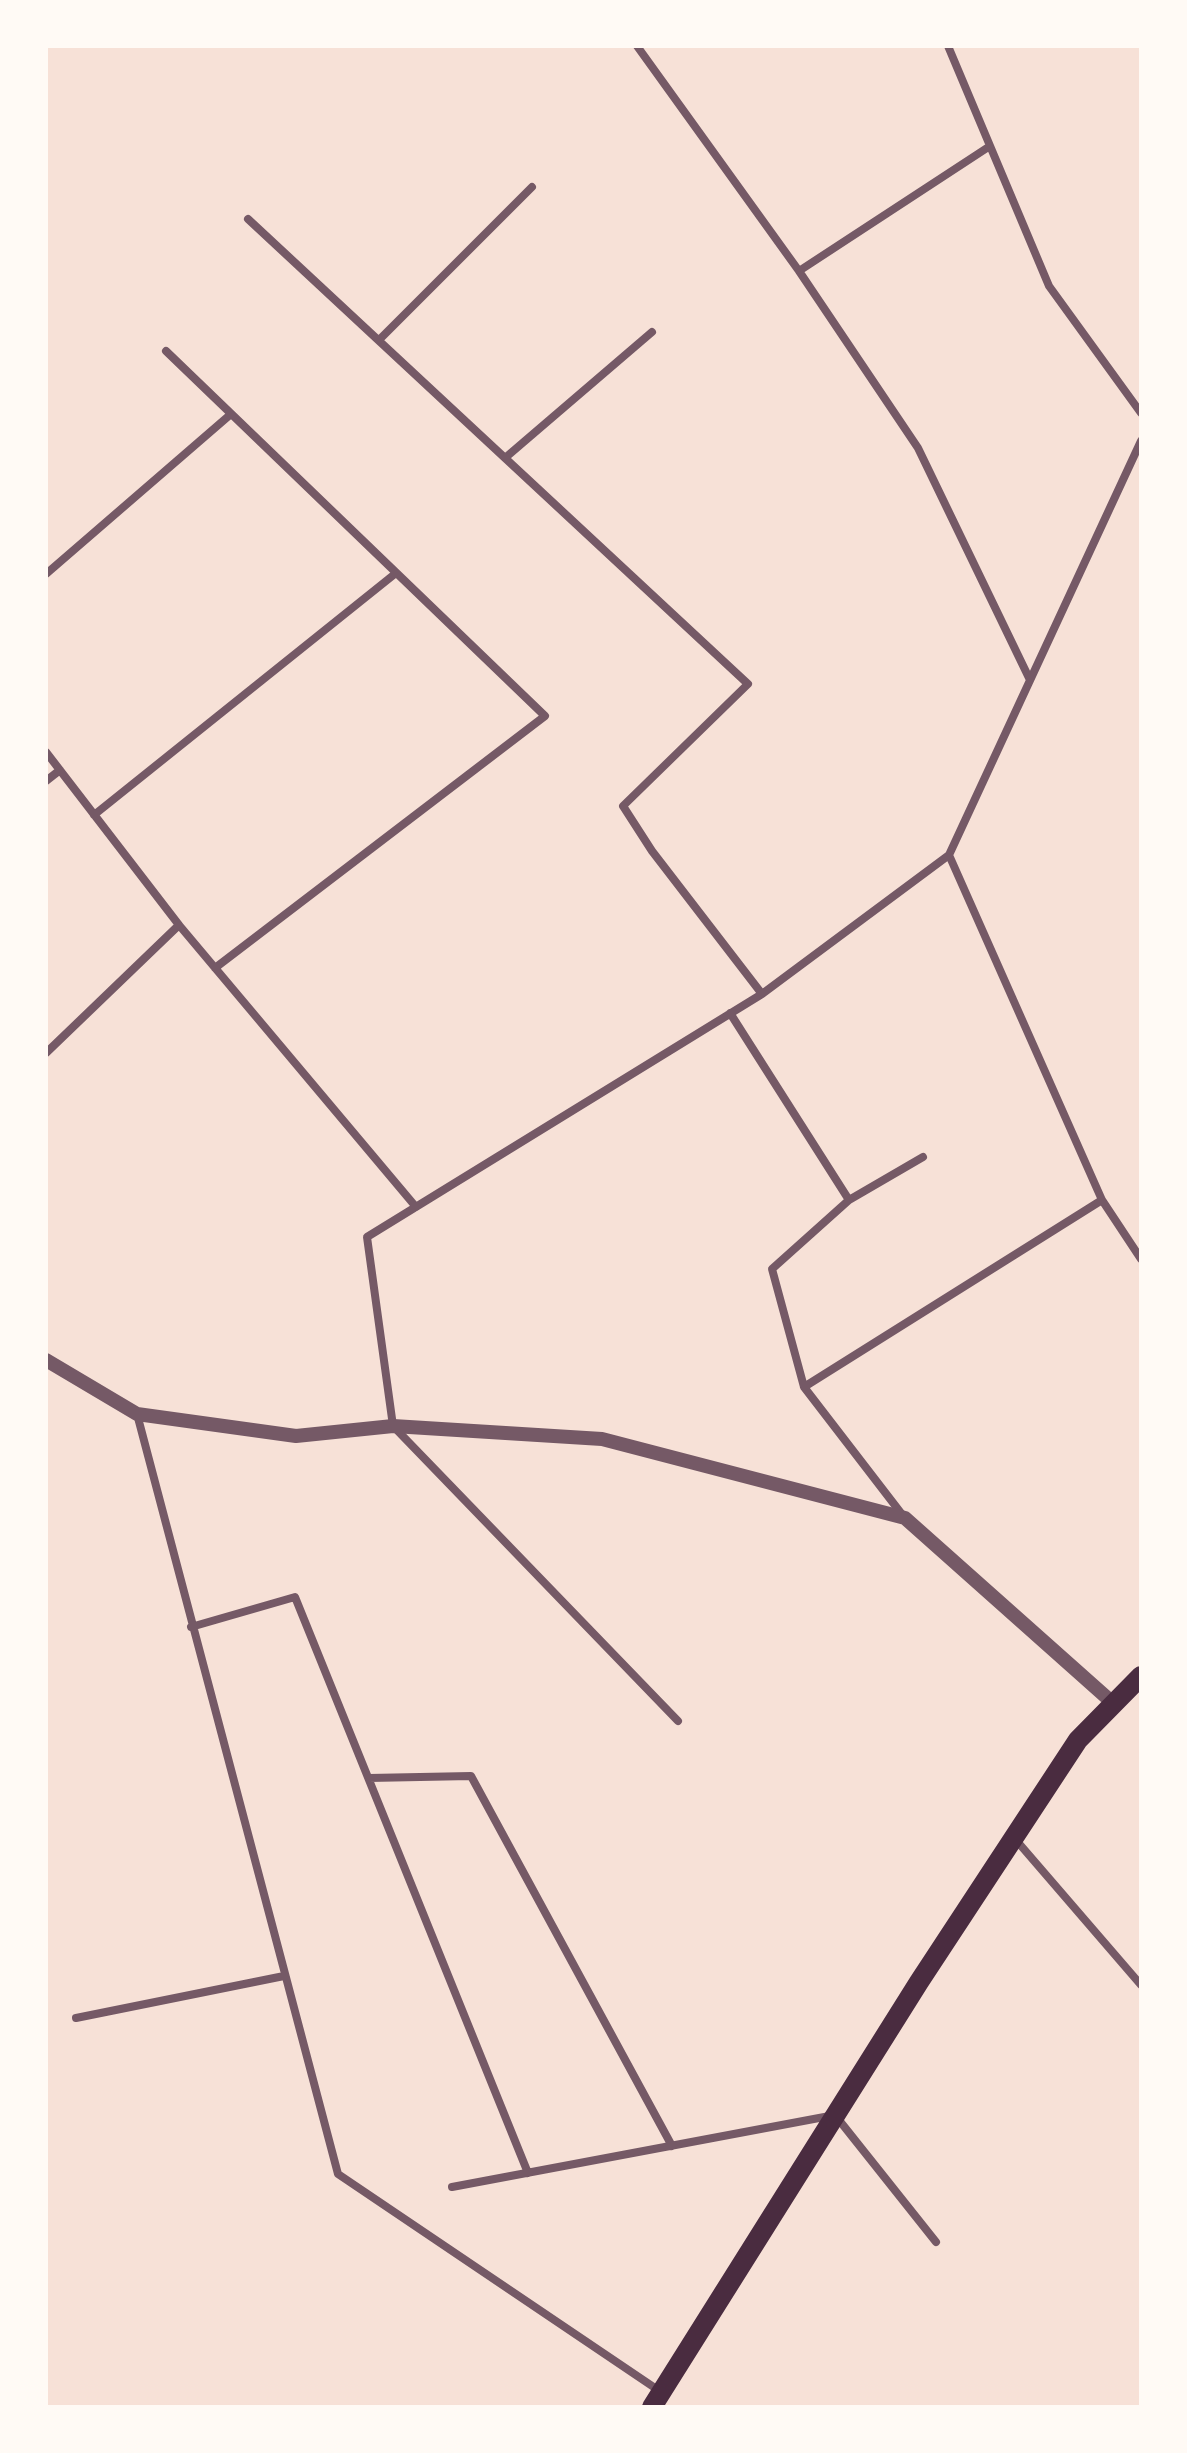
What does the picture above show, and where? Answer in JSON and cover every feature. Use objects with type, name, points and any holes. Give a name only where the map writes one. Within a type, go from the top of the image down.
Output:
[{"type":"main road","points":[[657,2400],[835,2115],[1078,1740],[1141,1676]]},
{"type":"street","points":[[637,46],[799,271],[918,448],[1030,680]]},
{"type":"street","points":[[948,46],[1049,286],[1141,413]]},
{"type":"street","points":[[799,271],[990,146]]},
{"type":"street","points":[[379,340],[532,187]]},
{"type":"street","points":[[248,219],[748,684],[623,806],[652,851],[762,994]]},
{"type":"street","points":[[505,458],[652,332]]},
{"type":"street","points":[[166,351],[545,716],[215,968]]},
{"type":"street","points":[[46,574],[231,414]]},
{"type":"street","points":[[678,1721],[393,1426],[367,1237],[762,994],[949,855],[1141,441]]},
{"type":"street","points":[[94,815],[396,573]]},
{"type":"street","points":[[46,752],[179,925],[416,1207]]},
{"type":"street","points":[[46,781],[60,770]]},
{"type":"street","points":[[949,855],[1102,1200],[1141,1259]]},
{"type":"street","points":[[46,1053],[179,925]]},
{"type":"street","points":[[730,1013],[849,1200]]},
{"type":"street","points":[[923,1157],[849,1200],[772,1269],[804,1387],[905,1518],[1114,1704]]},
{"type":"street","points":[[804,1387],[1102,1200]]},
{"type":"street","points":[[46,1360],[137,1414],[296,1436],[393,1426],[602,1439],[905,1518]]},
{"type":"street","points":[[137,1414],[338,2174],[657,2400]]},
{"type":"street","points":[[191,1627],[295,1597],[528,2173]]},
{"type":"street","points":[[369,1778],[471,1776],[672,2146]]},
{"type":"street","points":[[1014,1837],[1141,1985]]},
{"type":"street","points":[[76,2018],[284,1976]]},
{"type":"street","points":[[452,2187],[835,2115],[936,2242]]}]
